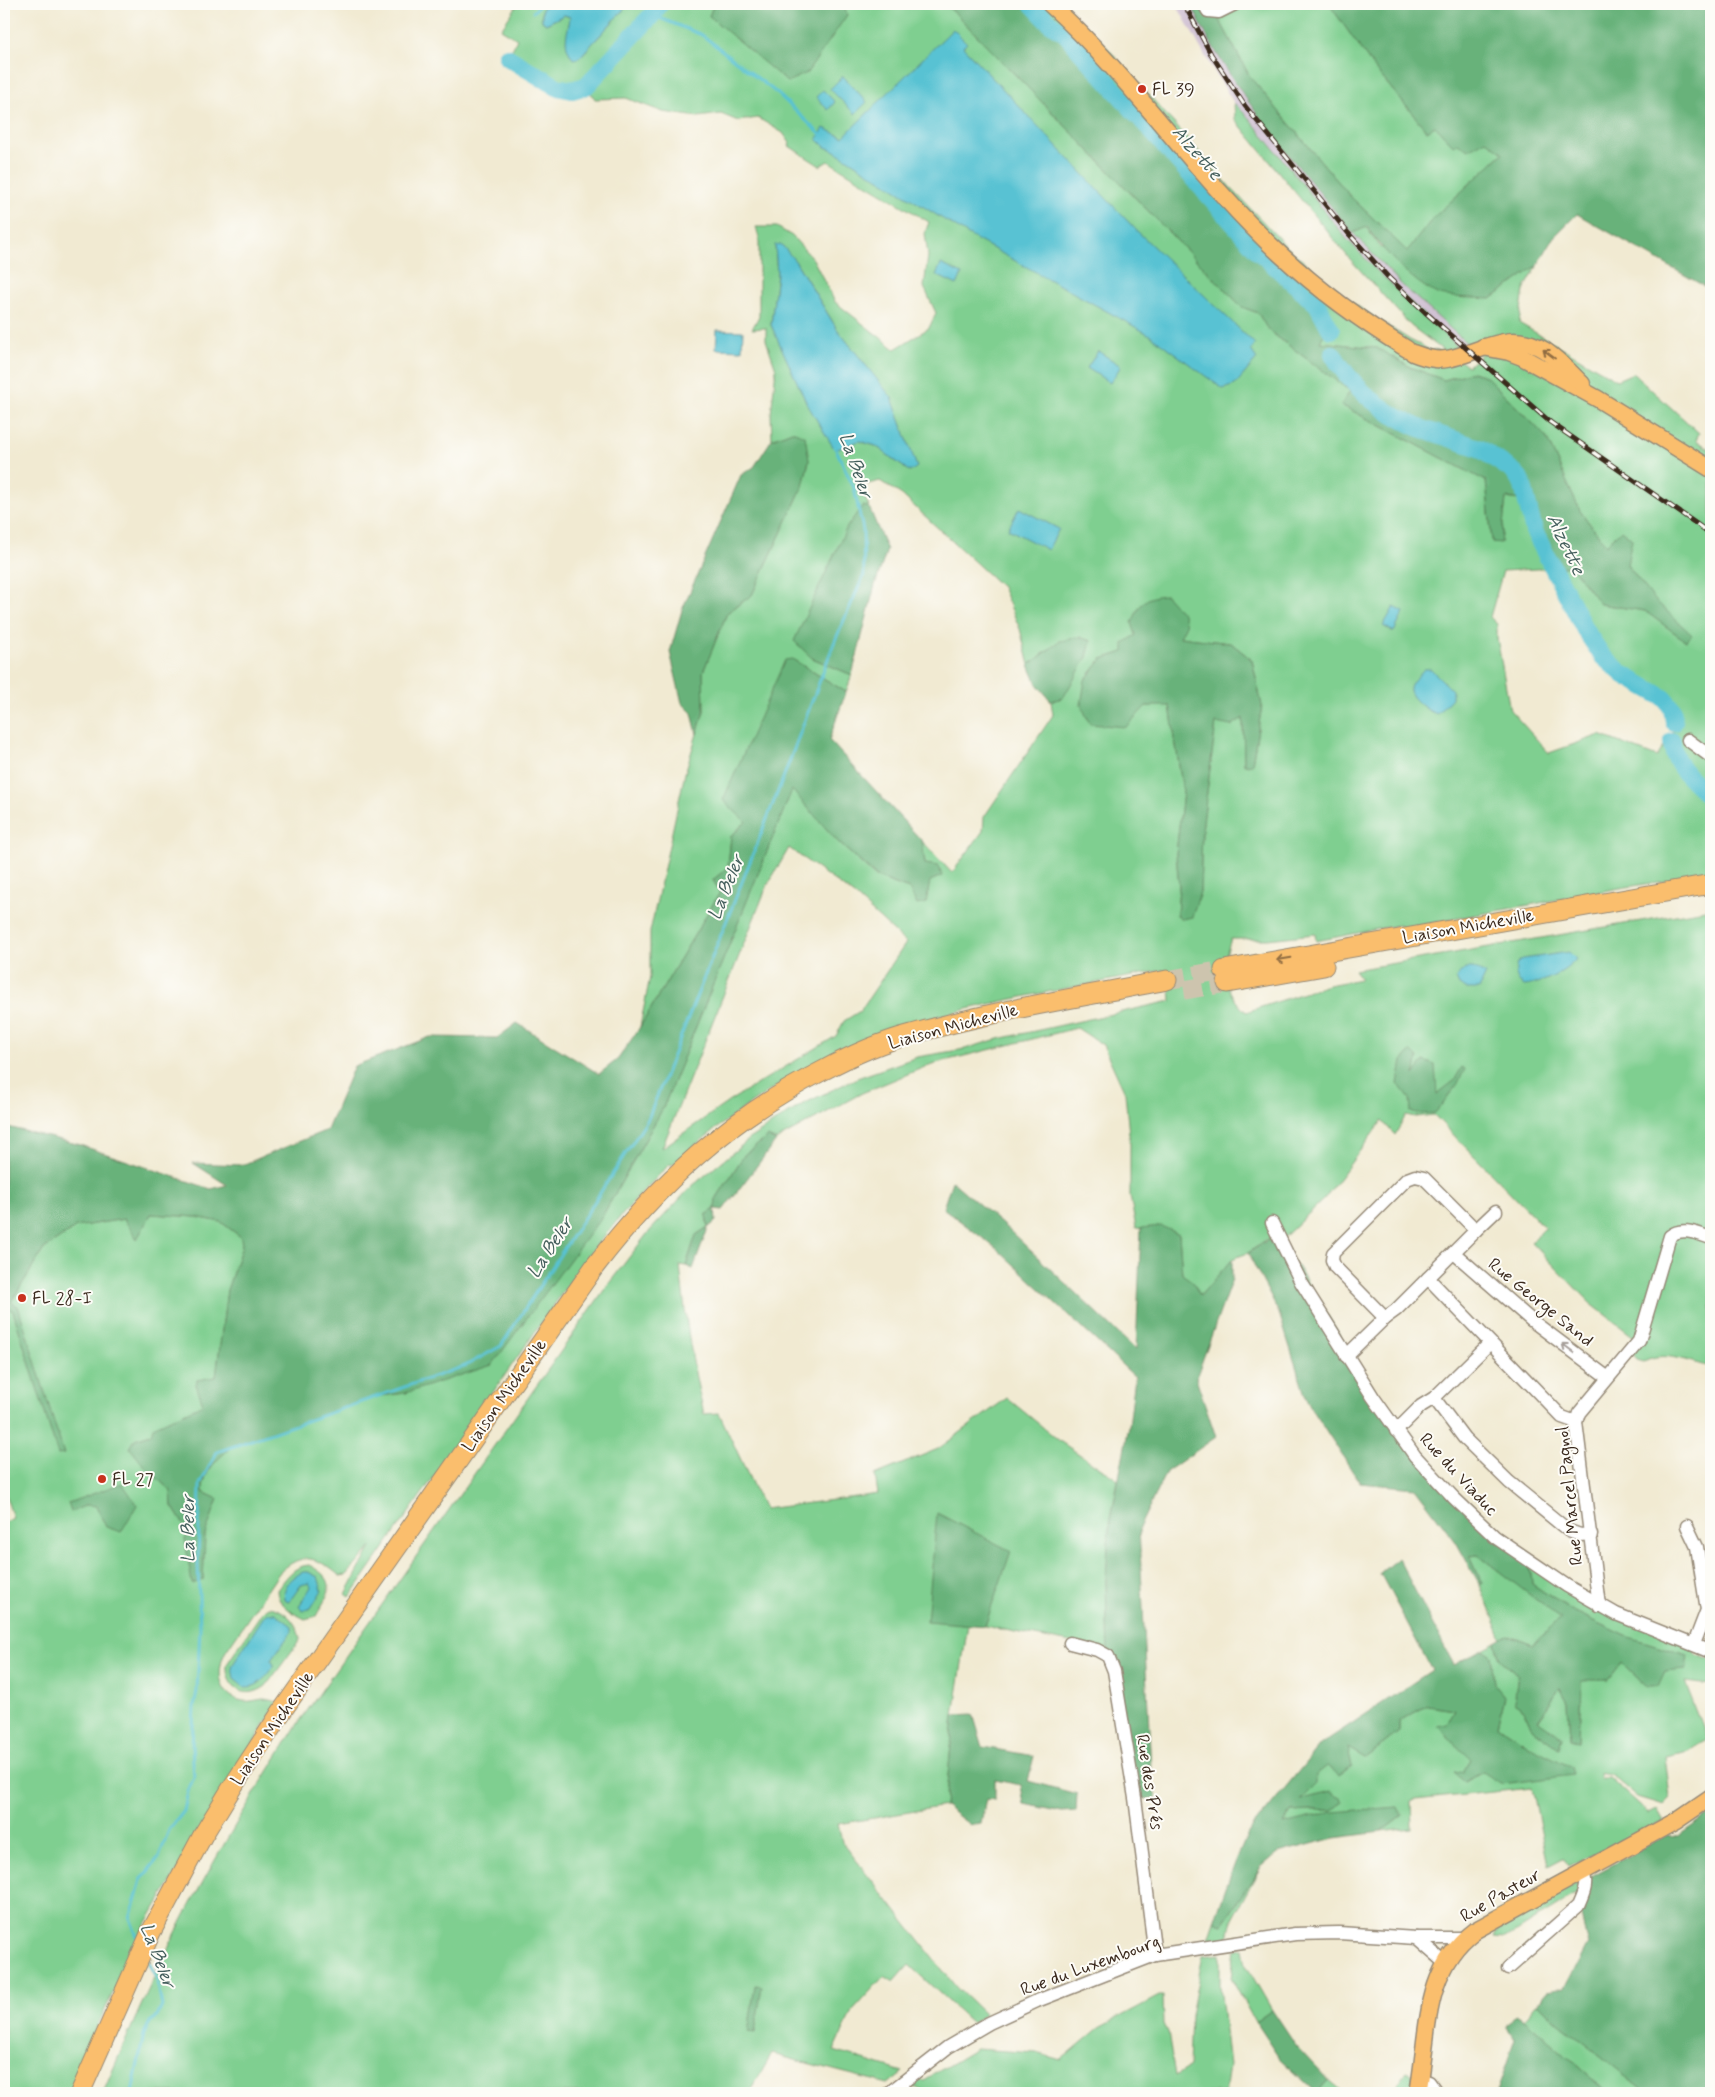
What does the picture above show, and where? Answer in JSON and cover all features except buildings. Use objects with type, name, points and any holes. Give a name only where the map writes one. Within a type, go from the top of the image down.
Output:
[{"type":"highway","name":"Liaison Micheville","points":[[1711,884],[1225,977],[1711,897]]},
{"type":"highway","name":"Liaison Micheville","points":[[80,2093],[204,1835],[284,1708],[595,1266],[622,1231],[676,1173],[745,1116],[791,1087],[850,1057],[911,1034],[990,1014],[1169,986]]},
{"type":"highway","name":"Liaison Micheville","points":[[94,2093],[145,1959]]},
{"type":"main road","points":[[1050,4],[1095,49],[1222,193],[1279,253],[1340,306],[1410,351],[1430,359],[1447,359],[1498,342],[1512,340],[1543,349],[1562,364],[1598,399],[1711,469]]},
{"type":"main road","name":"Rue Pasteur","points":[[1419,2086],[1430,2005],[1436,1984],[1445,1963],[1464,1938],[1582,1871],[1676,1821],[1711,1797]]},
{"type":"street","points":[[1206,8],[1219,12],[1235,4]]},
{"type":"street","points":[[1688,740],[1711,757]]},
{"type":"street","points":[[1385,1318],[1335,1267],[1332,1260],[1333,1253],[1407,1179],[1415,1176],[1424,1178],[1476,1230]]},
{"type":"street","points":[[1346,1356],[1496,1211]]},
{"type":"street","name":"Rue du Viaduc","points":[[1272,1223],[1301,1282],[1346,1356],[1415,1456],[1454,1498],[1495,1537],[1599,1606],[1711,1652]]},
{"type":"street","name":"Rue Marcel Pagnol","points":[[1599,1606],[1576,1422],[1579,1413],[1607,1377],[1639,1341],[1670,1236],[1676,1231],[1683,1230],[1711,1238]]},
{"type":"street","name":"Rue George Sand","points":[[1454,1253],[1531,1320],[1607,1377]]},
{"type":"street","points":[[1428,1278],[1562,1416],[1576,1422]]},
{"type":"street","points":[[1396,1431],[1421,1406],[1434,1398],[1490,1343]]},
{"type":"street","points":[[1434,1398],[1464,1438],[1509,1482],[1569,1531],[1580,1535],[1591,1534]]},
{"type":"street","points":[[1687,1526],[1697,1547],[1707,1610],[1694,1644]]},
{"type":"street","name":"Rue des Prés","points":[[1070,1642],[1097,1650],[1108,1656],[1114,1671],[1136,1798],[1155,1955]]},
{"type":"street","points":[[1508,1968],[1578,1906],[1584,1894],[1585,1886],[1586,1877],[1582,1871]]},
{"type":"street","name":"Rue du Luxembourg","points":[[889,2093],[948,2047],[989,2023],[1037,2001],[1155,1955],[1295,1934],[1340,1933],[1416,1938],[1464,1938]]},
{"type":"street","points":[[1416,1938],[1445,1963]]},
{"type":"street","name":"Rue Pasteur","points":[[1419,2086],[1429,2082],[1437,2093]]},
{"type":"shaded area","points":[[1176,4],[1191,4],[1224,65],[1254,110],[1353,233],[1401,284],[1468,344],[1458,347],[1396,291],[1346,238],[1249,118],[1234,103]]},
{"type":"green space","points":[[518,4],[547,4],[542,9],[542,21],[546,24],[564,15],[570,17],[569,26],[579,58],[629,4],[714,4],[709,16],[847,15],[843,4],[943,4],[954,12],[1242,307],[1258,313],[1268,330],[1350,391],[1341,405],[1486,481],[1492,542],[1501,542],[1506,498],[1526,501],[1534,531],[1553,568],[1571,566],[1600,604],[1645,611],[1686,641],[1627,565],[1606,545],[1580,511],[1546,437],[1486,376],[1472,372],[1444,380],[1410,367],[1377,348],[1320,342],[1317,304],[1257,250],[1064,32],[1051,24],[1032,4],[1061,4],[1103,43],[1230,187],[1286,246],[1348,300],[1410,340],[1430,350],[1444,351],[1411,326],[1349,258],[1235,119],[1234,103],[1249,118],[1346,238],[1373,267],[1458,347],[1446,352],[1468,366],[1481,356],[1401,284],[1353,233],[1366,227],[1380,247],[1491,299],[1538,265],[1524,290],[1519,323],[1617,380],[1633,373],[1699,433],[1696,440],[1711,450],[1711,874],[1620,888],[1400,929],[1399,925],[1316,941],[1315,934],[1268,939],[1231,939],[1225,960],[1225,969],[1228,987],[1232,996],[1246,1012],[1328,985],[1361,979],[1354,970],[1711,909],[1711,1367],[1668,1357],[1652,1358],[1644,1361],[1637,1359],[1627,1347],[1634,1337],[1590,1303],[1531,1242],[1545,1228],[1434,1115],[1415,1117],[1406,1115],[1395,1135],[1382,1121],[1324,1199],[1280,1241],[1267,1239],[1248,1253],[1232,1259],[1200,1296],[1193,1282],[1182,1275],[1179,1234],[1136,1228],[1130,1196],[1130,1144],[1125,1093],[1103,1045],[1077,1028],[932,1064],[862,1093],[776,1140],[768,1138],[745,1154],[716,1199],[715,1209],[706,1215],[708,1227],[696,1235],[686,1266],[680,1265],[687,1321],[704,1414],[719,1413],[764,1509],[878,1494],[875,1475],[938,1449],[1007,1398],[1061,1442],[1118,1480],[1109,1529],[1106,1580],[1108,1656],[1070,1643],[985,1626],[1010,1551],[927,1620],[968,1624],[954,1715],[945,1806],[838,1824],[842,1842],[956,1987],[985,2015],[972,2023],[909,1965],[894,1982],[884,1976],[852,2011],[834,2051],[903,2072],[888,2084],[772,2054],[749,2093],[103,2093],[177,1930],[238,1821],[295,1728],[607,1286],[647,1234],[692,1186],[752,1137],[803,1104],[857,1078],[917,1057],[965,1049],[994,1040],[1171,1001],[1170,987],[1163,970],[971,1008],[875,1036],[812,1065],[754,1101],[672,1165],[670,1164],[626,1210],[586,1259],[350,1597],[346,1594],[371,1547],[347,1575],[340,1576],[325,1565],[310,1559],[296,1561],[279,1573],[226,1651],[220,1673],[224,1688],[234,1698],[243,1701],[263,1699],[278,1702],[143,1929],[95,2031],[70,2093],[4,2093],[4,1523],[13,1518],[4,1491],[4,1298],[11,1302],[44,1249],[76,1227],[124,1219],[137,1238],[151,1214],[196,1217],[221,1222],[241,1237],[242,1246],[227,1290],[216,1378],[197,1380],[203,1404],[151,1434],[135,1439],[145,1467],[171,1491],[172,1506],[189,1533],[203,1580],[205,1535],[217,1499],[203,1492],[203,1485],[208,1472],[222,1455],[233,1446],[379,1396],[406,1393],[603,1215],[663,1108],[792,789],[839,843],[876,877],[909,889],[925,864],[922,841],[952,873],[983,831],[984,817],[1053,715],[1051,701],[1063,697],[1060,641],[1029,665],[1020,629],[1002,587],[902,495],[880,481],[860,486],[869,507],[862,506],[812,658],[852,675],[846,692],[792,659],[746,822],[731,836],[728,867],[713,880],[720,892],[640,1027],[650,977],[650,932],[685,773],[704,711],[703,672],[727,613],[752,595],[803,486],[809,461],[792,431],[772,439],[771,414],[776,369],[766,340],[766,328],[752,329],[759,316],[759,237],[756,227],[777,227],[792,236],[813,259],[835,302],[895,349],[929,328],[936,313],[924,287],[928,256],[925,233],[929,222],[828,161],[820,166],[789,146],[790,143],[783,133],[758,118],[738,121],[721,114],[698,117],[663,112],[626,98],[595,99],[586,86],[563,86],[511,52],[517,39],[501,29]],"holes":[[[775,245],[796,262],[837,329],[910,472],[876,446],[859,441],[771,325],[777,274]],[[1553,568],[1585,630],[1603,657],[1624,675],[1664,698],[1672,708],[1674,722],[1672,741],[1668,740],[1657,757],[1600,735],[1549,753],[1510,710],[1497,638],[1497,624],[1490,617],[1503,571]],[[1136,635],[1180,637],[1231,643],[1252,660],[1262,706],[1252,763],[1244,764],[1243,717],[1216,723],[1202,830],[1200,892],[1177,915],[1179,886],[1176,854],[1183,792],[1170,705],[1146,706],[1085,680],[1102,659],[1124,652]],[[789,848],[854,895],[906,943],[860,1011],[844,1021],[836,1036],[731,1100],[662,1148],[767,886]]]},
{"type":"green space","points":[[714,4],[843,4],[847,15],[807,73],[787,82],[709,16]]},
{"type":"green space","points":[[943,4],[1032,4],[1051,24],[1064,32],[1257,250],[1317,304],[1329,324],[1320,342],[1377,348],[1410,367],[1444,380],[1472,372],[1486,376],[1546,437],[1580,511],[1606,545],[1621,530],[1632,539],[1627,565],[1655,600],[1692,635],[1686,641],[1645,611],[1600,604],[1571,566],[1553,568],[1534,531],[1526,501],[1506,498],[1501,543],[1492,542],[1486,481],[1341,405],[1350,391],[1268,330],[1258,313],[1242,307],[954,12]]},
{"type":"green space","points":[[1191,4],[1204,4],[1208,11],[1219,19],[1250,77],[1352,198],[1407,251],[1434,217],[1503,153],[1486,140],[1468,150],[1458,143],[1454,146],[1435,126],[1427,131],[1375,69],[1329,4],[1711,4],[1711,290],[1577,214],[1553,238],[1538,265],[1491,299],[1437,294],[1417,281],[1398,265],[1367,227],[1353,233],[1264,124],[1224,66]]},
{"type":"green space","points":[[1247,4],[1329,4],[1375,69],[1427,131],[1435,126],[1454,145],[1486,140],[1503,153],[1434,217],[1407,252],[1352,198],[1250,77],[1219,19]]},
{"type":"green space","points":[[792,431],[805,436],[809,460],[803,486],[752,595],[727,613],[703,672],[704,711],[697,734],[692,713],[682,703],[670,652],[682,610],[741,475],[754,467],[772,439]]},
{"type":"green space","points":[[862,506],[869,507],[887,550],[875,585],[852,675],[812,658],[794,641],[847,527]]},
{"type":"green space","points":[[1166,595],[1183,614],[1186,625],[1180,637],[1231,643],[1252,660],[1262,706],[1252,764],[1244,765],[1243,718],[1231,726],[1216,723],[1202,830],[1200,892],[1192,917],[1182,919],[1177,915],[1179,886],[1176,854],[1183,792],[1170,706],[1146,706],[1126,727],[1090,724],[1081,705],[1085,680],[1102,659],[1124,652],[1124,643],[1136,635],[1132,623],[1140,606],[1148,599]]},
{"type":"green space","points":[[1080,637],[1091,641],[1087,657],[1063,698],[1051,701],[1037,684],[1029,665],[1060,641]]},
{"type":"green space","points":[[792,659],[846,692],[829,740],[922,841],[925,864],[939,866],[942,876],[930,881],[926,903],[917,905],[909,889],[877,877],[839,843],[792,790],[663,1108],[603,1215],[492,1365],[406,1393],[379,1396],[233,1446],[217,1460],[205,1478],[203,1492],[218,1499],[205,1535],[203,1580],[192,1584],[185,1539],[189,1533],[172,1506],[171,1491],[145,1467],[130,1448],[135,1439],[151,1434],[153,1427],[203,1404],[196,1385],[197,1380],[216,1377],[227,1290],[242,1246],[241,1237],[221,1222],[196,1217],[151,1214],[137,1239],[124,1219],[76,1227],[44,1249],[11,1302],[18,1306],[64,1454],[58,1455],[13,1311],[4,1306],[4,1126],[77,1144],[211,1189],[227,1185],[193,1163],[242,1165],[327,1130],[354,1066],[430,1037],[497,1038],[517,1023],[599,1074],[618,1059],[640,1027],[720,892],[713,880],[728,867],[731,836],[746,822],[723,800],[785,660]]},
{"type":"green space","points":[[1411,1051],[1418,1058],[1414,1075],[1424,1061],[1435,1065],[1437,1094],[1454,1081],[1462,1067],[1465,1069],[1457,1085],[1435,1113],[1416,1114],[1411,1112],[1410,1099],[1398,1084],[1402,1061]]},
{"type":"green space","points":[[768,1137],[776,1141],[723,1210],[715,1209],[716,1199],[745,1154]]},
{"type":"green space","points":[[952,1181],[1011,1232],[1136,1350],[1141,1228],[1161,1226],[1179,1234],[1182,1274],[1193,1282],[1200,1296],[1232,1259],[1232,1279],[1196,1378],[1216,1437],[1166,1472],[1139,1528],[1152,1789],[1156,1794],[1156,1799],[1135,1798],[1108,1656],[1106,1580],[1109,1529],[1129,1426],[1135,1377],[997,1249],[943,1208]]},
{"type":"green space","points":[[715,1209],[716,1221],[708,1228],[693,1269],[686,1266],[696,1235],[708,1227],[706,1215]]},
{"type":"green space","points":[[1277,1234],[1415,1456],[1529,1560],[1532,1584],[1569,1609],[1626,1636],[1688,1655],[1686,1670],[1665,1672],[1658,1687],[1647,1687],[1622,1663],[1609,1680],[1581,1680],[1579,1740],[1570,1738],[1568,1702],[1560,1688],[1537,1720],[1562,1737],[1559,1748],[1533,1729],[1524,1710],[1514,1703],[1518,1675],[1500,1659],[1496,1642],[1508,1635],[1533,1644],[1561,1619],[1478,1555],[1470,1556],[1482,1584],[1480,1585],[1456,1542],[1415,1488],[1360,1483],[1307,1401],[1279,1313],[1248,1253]]},
{"type":"green space","points":[[122,1483],[137,1505],[121,1532],[106,1527],[96,1506],[87,1505],[71,1512],[68,1503]]},
{"type":"green space","points":[[937,1513],[1011,1551],[985,1626],[927,1621]]},
{"type":"green space","points":[[1478,1555],[1562,1619],[1533,1644],[1509,1635],[1502,1639],[1470,1556]]},
{"type":"green space","points":[[1398,1558],[1454,1665],[1483,1649],[1491,1655],[1494,1684],[1504,1696],[1497,1725],[1529,1746],[1571,1767],[1573,1775],[1502,1784],[1483,1772],[1465,1782],[1454,1773],[1463,1772],[1471,1759],[1437,1726],[1447,1724],[1455,1709],[1428,1705],[1399,1721],[1399,1732],[1365,1758],[1348,1748],[1352,1766],[1339,1775],[1327,1766],[1316,1775],[1316,1784],[1301,1799],[1331,1792],[1341,1797],[1343,1803],[1331,1810],[1291,1812],[1284,1824],[1332,1812],[1398,1807],[1402,1816],[1381,1832],[1334,1838],[1278,1853],[1260,1868],[1222,1924],[1214,1921],[1248,1833],[1321,1744],[1432,1670],[1380,1573]]},
{"type":"green space","points":[[1529,1560],[1567,1586],[1693,1644],[1695,1654],[1711,1661],[1711,1685],[1685,1682],[1708,1740],[1688,1751],[1665,1756],[1670,1798],[1663,1805],[1637,1797],[1612,1776],[1599,1772],[1600,1778],[1609,1778],[1649,1814],[1657,1810],[1664,1822],[1569,1866],[1563,1858],[1548,1866],[1532,1788],[1415,1800],[1411,1802],[1412,1828],[1381,1832],[1402,1816],[1284,1824],[1291,1812],[1331,1810],[1300,1800],[1316,1775],[1347,1747],[1365,1758],[1399,1732],[1399,1721],[1428,1705],[1455,1709],[1447,1725],[1438,1726],[1471,1759],[1463,1772],[1465,1782],[1529,1746],[1497,1725],[1504,1696],[1494,1684],[1491,1655],[1483,1649],[1496,1642],[1500,1659],[1518,1675],[1514,1703],[1524,1710],[1533,1729],[1559,1748],[1562,1737],[1537,1721],[1560,1688],[1568,1702],[1570,1738],[1579,1740],[1581,1679],[1609,1680],[1622,1663],[1647,1687],[1687,1655],[1626,1636],[1569,1609],[1532,1584]]},
{"type":"green space","points":[[309,1565],[325,1576],[329,1587],[325,1600],[316,1616],[305,1619],[283,1604],[277,1590],[294,1570]]},
{"type":"green space","points":[[269,1607],[281,1611],[290,1618],[297,1628],[300,1640],[266,1686],[251,1692],[238,1690],[229,1680],[227,1664],[262,1612]]},
{"type":"green space","points":[[973,1714],[983,1747],[1034,1756],[1028,1781],[1077,1794],[1076,1811],[1062,1812],[1024,1804],[1021,1785],[995,1780],[995,1800],[986,1799],[981,1823],[970,1825],[945,1806],[954,1715]]},
{"type":"green space","points":[[1711,1813],[1711,2093],[1647,2093],[1536,2004],[1547,1991],[1565,1988],[1588,1944],[1578,1906],[1586,1879],[1667,1835],[1678,1836]]},
{"type":"green space","points":[[1260,1868],[1232,1919],[1228,1938],[1207,1941],[1214,1921],[1222,1924]]},
{"type":"green space","points":[[1586,1877],[1584,1894],[1573,1896],[1506,1938],[1495,1937],[1499,1927]]},
{"type":"green space","points":[[1243,1949],[1246,1965],[1272,2010],[1255,2022],[1231,1978],[1235,1950]]},
{"type":"green space","points":[[1220,1953],[1220,1986],[1229,2066],[1225,2093],[930,2093],[911,2086],[920,2079],[924,2080],[976,2049],[1037,2053],[1061,2060],[1099,2028],[1159,1996],[1163,1996],[1164,2024],[1168,2032],[1175,2076],[1189,2067],[1191,2015],[1203,1955]]},
{"type":"green space","points":[[755,1985],[762,1986],[755,2033],[748,2032]]},
{"type":"green space","points":[[1536,2004],[1647,2093],[1608,2093],[1524,2019]]},
{"type":"green space","points":[[1272,2010],[1296,2046],[1328,2080],[1317,2093],[1279,2058],[1255,2022]]},
{"type":"green space","points":[[1516,2014],[1608,2093],[1497,2093],[1515,2038],[1506,2026]]},
{"type":"green space","points":[[1407,2072],[1421,2079],[1418,2093],[1388,2093]]},
{"type":"green space","points":[[1328,2080],[1344,2093],[1317,2093]]},
{"type":"water","points":[[547,4],[629,4],[579,58],[573,59],[566,43],[570,17],[564,15],[546,24],[542,21],[542,9]]},
{"type":"water","points":[[953,29],[967,43],[963,47],[1138,232],[1255,344],[1251,350],[1257,359],[1235,385],[1223,389],[1150,335],[970,236],[833,150],[825,147],[817,139],[824,128],[843,137]]},
{"type":"water","points":[[843,76],[867,102],[855,114],[830,89]]},
{"type":"water","points":[[823,90],[835,102],[828,110],[816,97]]},
{"type":"water","points":[[781,244],[796,262],[837,329],[892,398],[917,467],[910,472],[876,446],[859,441],[835,450],[807,404],[771,325],[777,274],[775,245]]},
{"type":"water","points":[[941,264],[962,274],[957,285],[936,275]]},
{"type":"water","points":[[717,330],[743,331],[742,350],[716,349]]},
{"type":"water","points":[[1098,351],[1121,366],[1110,383],[1087,368]]},
{"type":"water","points":[[1019,508],[1059,529],[1048,550],[1008,529]]},
{"type":"water","points":[[1394,607],[1404,612],[1394,632],[1383,626]]},
{"type":"water","points":[[1424,669],[1431,669],[1452,690],[1452,698],[1437,714],[1420,704],[1411,694],[1410,686],[1412,682]]},
{"type":"water","points":[[1569,952],[1576,959],[1567,968],[1553,977],[1524,986],[1517,978],[1517,963],[1523,959]]},
{"type":"water","points":[[1467,968],[1473,968],[1486,974],[1479,989],[1466,989],[1459,985],[1456,978],[1458,974]]},
{"type":"water","points":[[303,1572],[308,1572],[318,1577],[322,1590],[311,1608],[302,1611],[299,1606],[311,1587],[309,1583],[301,1585],[289,1602],[286,1601],[285,1592],[291,1580]]},
{"type":"water","points":[[269,1613],[275,1613],[292,1626],[292,1631],[271,1660],[274,1665],[265,1677],[254,1686],[244,1687],[234,1679],[232,1666],[264,1616]]},
{"type":"waterway","points":[[533,12],[541,4]]},
{"type":"waterway","name":"Alzette","points":[[507,57],[557,87],[572,90],[586,86],[660,4]]},
{"type":"waterway","name":"Alzette","points":[[1032,4],[1051,24],[1064,32],[1257,250],[1317,304],[1331,330]]},
{"type":"waterway","points":[[652,15],[702,35],[778,94],[820,134]]},
{"type":"waterway","name":"Alzette","points":[[1333,354],[1356,386],[1366,395]]},
{"type":"waterway","name":"Alzette","points":[[1372,400],[1393,415],[1417,427],[1479,448],[1513,471],[1522,482],[1534,531],[1585,630],[1603,657],[1624,675],[1664,698],[1672,708],[1674,722]]},
{"type":"waterway","name":"La Beler","points":[[139,1942],[130,1918],[141,1880],[159,1857],[169,1830],[184,1811],[188,1791],[194,1777],[192,1746],[200,1628],[198,1563],[200,1484],[217,1452],[465,1366],[501,1346],[648,1119],[782,781],[834,643],[864,575],[863,530],[854,488],[835,447]]},
{"type":"waterway","name":"Alzette","points":[[1672,741],[1673,750],[1680,766],[1711,798]]},
{"type":"waterway","name":"La Beler","points":[[132,2093],[144,2034],[150,2022],[157,2017],[162,2006],[157,1980],[147,1959]]},
{"type":"tunnel","points":[[1167,980],[1224,970]]},
{"type":"tunnel","points":[[1184,990],[1227,983]]},
{"type":"railway","points":[[1184,4],[1211,54],[1245,106],[1349,234],[1388,277],[1550,422],[1711,534]]},
{"type":"place","name":"FL 39","points":[[1142,89]]},
{"type":"place","name":"FL 28-I","points":[[22,1298]]},
{"type":"place","name":"FL 27","points":[[102,1479]]}]
